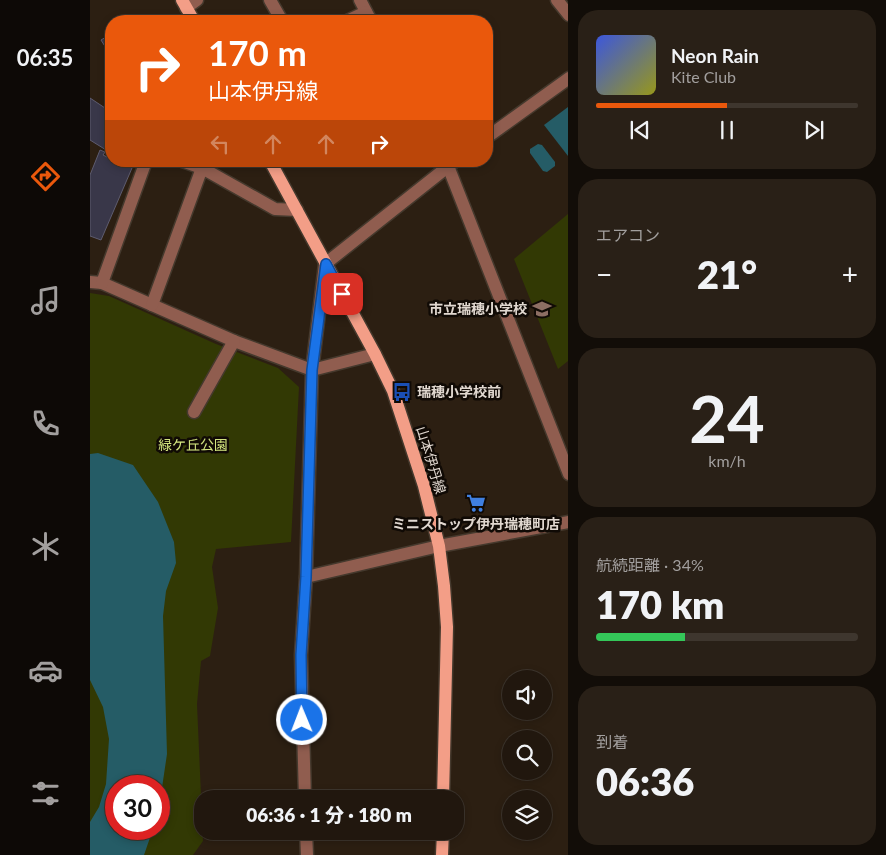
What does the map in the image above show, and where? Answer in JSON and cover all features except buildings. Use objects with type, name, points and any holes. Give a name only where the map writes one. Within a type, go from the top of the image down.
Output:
[{"type":"main road","points":[[184,4],[190,15]]},
{"type":"main road","name":"山本伊丹線","points":[[273,167],[375,354],[393,391],[424,486],[439,546],[447,627],[443,790]]},
{"type":"main road","points":[[442,855],[443,840]]},
{"type":"street","points":[[184,4],[197,0]]},
{"type":"street","points":[[270,0],[279,15]]},
{"type":"street","points":[[360,0],[368,15]]},
{"type":"street","points":[[557,0],[568,15]]},
{"type":"street","points":[[493,133],[568,78]]},
{"type":"street","points":[[144,167],[96,282],[234,341],[312,370],[375,354]]},
{"type":"street","points":[[199,167],[275,209],[297,210]]},
{"type":"street","points":[[305,790],[301,655],[306,577],[312,370],[326,264],[444,167]]},
{"type":"street","points":[[451,167],[568,474]]},
{"type":"street","points":[[152,305],[202,168]]},
{"type":"street","points":[[194,412],[234,341]]},
{"type":"street","points":[[306,577],[439,546],[568,522]]},
{"type":"street","points":[[306,840],[306,855]]},
{"type":"green space","points":[[568,214],[568,361],[558,369],[514,259]]},
{"type":"green space","name":"緑ケ丘公園","points":[[90,293],[109,296],[216,344],[278,368],[299,387],[291,542],[216,549],[212,567],[218,608],[210,656],[201,661],[197,704],[201,790],[194,790],[194,840],[203,841],[193,855],[90,855]]},
{"type":"water","points":[[568,107],[568,156],[544,125]]},
{"type":"water","points":[[538,144],[542,145],[555,162],[555,166],[547,172],[543,171],[530,153],[530,149]]},
{"type":"water","points":[[98,453],[133,465],[158,502],[174,542],[176,563],[166,591],[163,616],[167,754],[164,775],[107,775],[109,739],[103,707],[90,680],[90,454]]},
{"type":"water","points":[[105,787],[105,840],[149,840],[144,855],[90,855],[90,822],[99,807]]},
{"type":"place","name":"市立瑞穂小学校","points":[[542,309]]},
{"type":"place","name":"瑞穂小学校前","points":[[402,392]]},
{"type":"place","name":"ミニストップ伊丹瑞穂町店","points":[[476,503]]},
{"type":"route","points":[[302,720],[301,655],[306,577],[312,370],[326,264],[342,294]]}]
